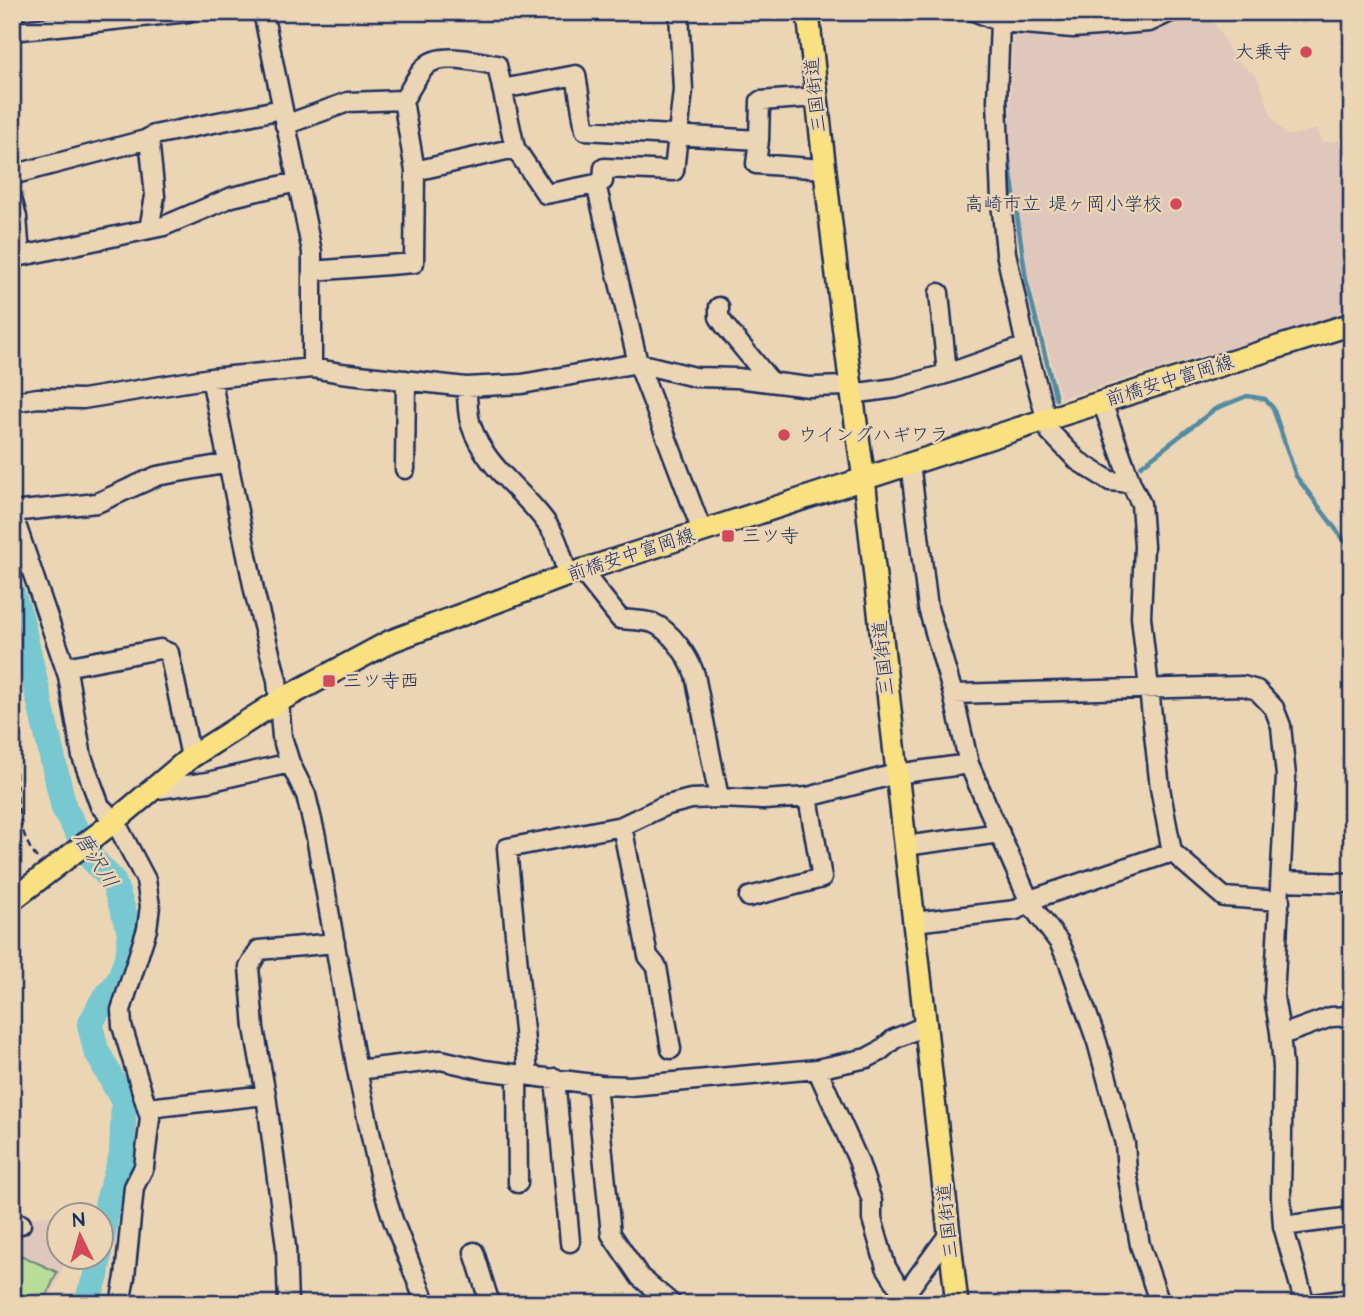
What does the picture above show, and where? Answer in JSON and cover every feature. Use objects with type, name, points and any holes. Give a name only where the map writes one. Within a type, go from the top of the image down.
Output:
[{"type":"main road","name":"三国街道","points":[[808,12],[824,169],[864,479],[927,1025],[957,1304]]},
{"type":"main road","name":"前橋安中富岡線","points":[[12,900],[115,821],[191,757],[279,701],[391,641],[575,573],[702,531],[1102,402],[1351,327]]},
{"type":"street","points":[[12,32],[188,12]]},
{"type":"street","points":[[263,12],[312,252],[312,368]]},
{"type":"street","points":[[312,271],[414,263],[415,171],[402,100],[424,67],[433,61],[462,59],[497,65],[515,148],[546,194],[603,181],[604,168],[674,171],[683,90],[679,12]]},
{"type":"street","points":[[976,12],[1000,22],[1073,28],[1149,22],[1170,12]]},
{"type":"street","points":[[1000,22],[997,100],[1006,253],[1026,345],[1050,432],[1078,461],[1110,481],[1131,483]]},
{"type":"street","points":[[502,89],[576,75],[585,130],[759,141]]},
{"type":"street","points":[[817,97],[760,101],[756,163],[824,169]]},
{"type":"street","points":[[12,175],[149,138],[283,117],[348,102],[402,100]]},
{"type":"street","points":[[149,138],[155,196],[149,229]]},
{"type":"street","points":[[415,171],[515,148]]},
{"type":"street","points":[[12,198],[17,217],[16,257],[164,226],[232,197],[297,182]]},
{"type":"street","points":[[596,184],[638,363],[702,531]]},
{"type":"street","points":[[939,293],[947,373]]},
{"type":"street","points":[[719,307],[719,317],[725,326],[772,382]]},
{"type":"street","points":[[12,402],[38,398],[83,399],[211,378],[312,368],[466,387],[522,384],[638,363],[695,377],[737,378],[851,390],[896,388],[1026,345]]},
{"type":"street","points":[[211,378],[279,701],[282,737],[290,763],[306,795],[380,1179],[426,1304]]},
{"type":"street","points":[[405,469],[407,380]]},
{"type":"street","points":[[466,387],[471,424],[494,468],[525,495],[554,534],[575,573],[620,619],[653,623],[666,632],[690,661],[719,797]]},
{"type":"street","points":[[1102,402],[1141,504],[1144,546],[1141,617],[1160,788],[1172,852],[1224,897],[1280,901]]},
{"type":"street","points":[[120,1304],[134,1187],[144,1167],[150,1118],[122,1026],[121,1010],[147,929],[150,906],[146,880],[115,821],[100,806],[82,757],[72,690],[12,512],[97,503],[157,476],[229,463]]},
{"type":"street","points":[[910,463],[928,608],[953,694],[969,764],[1030,900],[1059,942],[1069,963],[1097,1042],[1125,1143],[1126,1172],[1140,1245],[1160,1304]]},
{"type":"street","points":[[65,667],[160,649],[169,653],[191,757]]},
{"type":"street","points":[[953,694],[1243,686],[1257,690],[1274,708],[1281,726],[1286,776],[1274,997],[1283,1067],[1281,1197],[1283,1226],[1305,1304]]},
{"type":"street","points":[[151,790],[208,782],[290,763]]},
{"type":"street","points":[[518,1183],[523,1074],[508,848],[622,826],[664,806],[691,800],[719,797],[764,800],[808,797],[896,774],[969,764]]},
{"type":"street","points":[[749,897],[822,878],[808,797]]},
{"type":"street","points":[[622,826],[648,956],[657,967],[671,1049]]},
{"type":"street","points":[[905,846],[1000,833]]},
{"type":"street","points":[[914,922],[1016,910],[1030,900],[1172,852]]},
{"type":"street","points":[[1281,881],[1352,883]]},
{"type":"street","points":[[288,1304],[286,1247],[266,1095],[254,1028],[249,967],[259,950],[335,943]]},
{"type":"street","points":[[1280,1032],[1290,1032],[1331,1017],[1352,1016]]},
{"type":"street","points":[[357,1070],[441,1059],[484,1070],[630,1086],[817,1069],[867,1058],[894,1040],[927,1025]]},
{"type":"street","points":[[817,1069],[858,1160],[872,1201],[872,1219],[886,1267],[901,1300],[949,1234]]},
{"type":"street","points":[[555,1078],[570,1242]]},
{"type":"street","points":[[596,1084],[611,1234],[640,1277],[672,1304]]},
{"type":"street","points":[[147,1108],[266,1095]]},
{"type":"street","points":[[1283,1226],[1352,1217]]},
{"type":"street","points":[[474,1252],[490,1304]]},
{"type":"street","points":[[1314,1304],[1352,1299]]},
{"type":"path","points":[[12,712],[19,810],[24,835],[29,849],[48,872]]},
{"type":"shaded area","name":"高崎市立 堤ヶ岡小学校","points":[[1201,12],[1208,12],[1235,59],[1258,78],[1272,118],[1287,136],[1318,129],[1322,143],[1352,138],[1352,312],[1061,398],[1026,267],[1009,139],[1013,35],[1109,37],[1152,33]]},
{"type":"shaded area","points":[[46,1216],[46,1270],[62,1270],[47,1304],[12,1304],[12,1230],[20,1219]]},
{"type":"green space","points":[[12,1251],[46,1267],[46,1270],[57,1272],[43,1304],[12,1304]]},
{"type":"waterway","points":[[1037,16],[1066,18],[1120,12]]},
{"type":"waterway","points":[[1006,108],[1007,75]]},
{"type":"waterway","points":[[1008,152],[1026,279],[1056,399]]},
{"type":"waterway","points":[[1141,466],[1215,409],[1247,396],[1265,399],[1273,408],[1296,476],[1352,551]]},
{"type":"waterway","name":"唐沢川","points":[[12,593],[20,616],[64,808],[93,860],[113,881],[130,931],[129,952],[119,981],[102,1002],[90,1025],[96,1050],[124,1102],[122,1155],[108,1200]]},
{"type":"waterway","name":"唐沢川","points":[[86,1304],[97,1270]]},
{"type":"place","name":"大乗寺","points":[[1306,52]]},
{"type":"place","name":"高崎市立 堤ヶ岡小学校","points":[[1176,204]]},
{"type":"place","name":"ウイングハギワラ","points":[[784,435]]},
{"type":"place","name":"三ツ寺","points":[[728,536]]},
{"type":"place","name":"三ツ寺西","points":[[329,681]]}]
